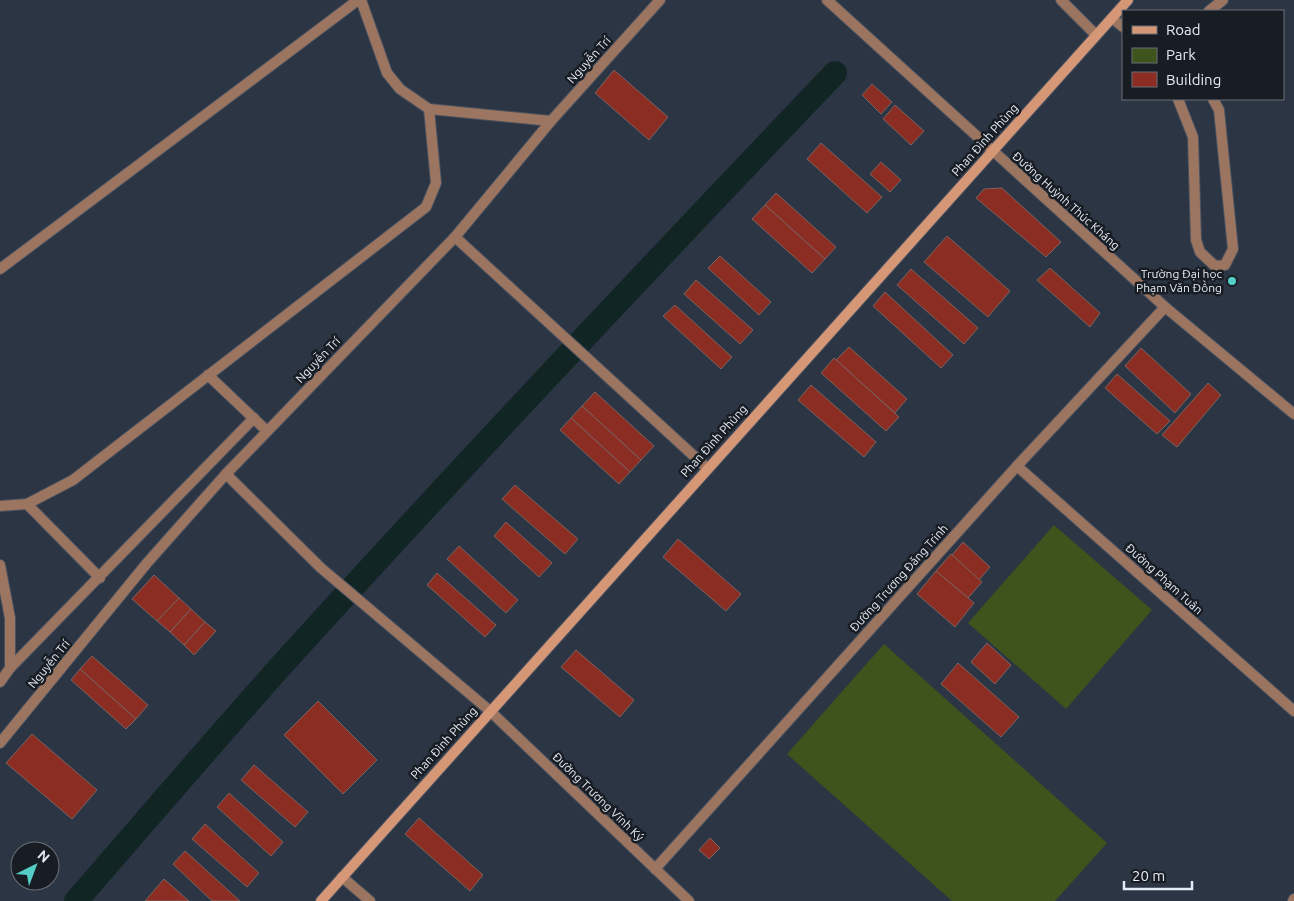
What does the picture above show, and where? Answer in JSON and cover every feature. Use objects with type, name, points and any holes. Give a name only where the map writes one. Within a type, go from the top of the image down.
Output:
[{"type":"street","points":[[0,268],[359,0],[387,73],[400,88],[429,109],[551,121]]},
{"type":"street","name":"Nguyễn Trí","points":[[0,743],[147,563],[226,474],[454,236],[551,121],[660,0]]},
{"type":"street","name":"Đường Huỳnh Thúc Kháng","points":[[827,0],[1165,307],[1294,414]]},
{"type":"street","points":[[1062,0],[1096,35]]},
{"type":"street","name":"Phan Đình Phùng","points":[[321,901],[1128,0]]},
{"type":"street","points":[[1210,10],[1223,0]]},
{"type":"street","points":[[1112,18],[1122,25]]},
{"type":"street","points":[[1178,100],[1193,137],[1196,240],[1200,252],[1215,266],[1225,265],[1233,249],[1219,110],[1213,100]]},
{"type":"street","points":[[0,506],[27,504],[73,480],[426,207],[436,183],[429,109]]},
{"type":"street","points":[[454,236],[707,468]]},
{"type":"street","name":"Đường Trương Đăng Trinh","points":[[655,869],[1017,466],[1165,307]]},
{"type":"street","points":[[208,375],[267,431]]},
{"type":"street","points":[[0,682],[10,668],[100,578],[254,418]]},
{"type":"street","name":"Đường Phạm Tuân","points":[[1017,466],[1294,711]]},
{"type":"street","name":"Đường Trương Vĩnh Ký","points":[[226,474],[321,568],[490,711],[689,901]]},
{"type":"street","points":[[27,504],[100,578]]},
{"type":"street","points":[[0,565],[10,618],[10,668]]},
{"type":"street","points":[[342,877],[370,901]]},
{"type":"green space","points":[[1054,525],[1152,610],[1066,709],[968,623]]},
{"type":"green space","points":[[884,644],[1107,843],[1055,901],[952,901],[787,754]]},
{"type":"building","points":[[614,70],[668,117],[649,140],[595,93]]},
{"type":"building","points":[[872,84],[892,102],[881,114],[862,95]]},
{"type":"building","points":[[895,105],[924,131],[911,145],[883,119]]},
{"type":"building","points":[[821,143],[882,197],[867,213],[807,159]]},
{"type":"building","points":[[881,162],[901,180],[890,192],[870,174]]},
{"type":"building","points":[[1002,188],[1061,242],[1046,257],[976,198],[984,189]]},
{"type":"building","points":[[776,193],[836,247],[825,259],[765,205]]},
{"type":"building","points":[[765,205],[825,259],[812,273],[752,219]]},
{"type":"building","points":[[947,236],[1010,291],[988,317],[924,262]]},
{"type":"building","points":[[720,256],[771,302],[759,315],[708,268]]},
{"type":"building","points":[[1050,268],[1100,313],[1090,327],[1037,280]]},
{"type":"building","points":[[911,269],[978,328],[964,344],[897,285]]},
{"type":"building","points":[[696,280],[753,330],[740,344],[684,294]]},
{"type":"building","points":[[885,292],[953,355],[941,368],[873,306]]},
{"type":"building","points":[[675,305],[732,357],[721,369],[663,316]]},
{"type":"building","points":[[849,347],[907,399],[895,413],[836,360]]},
{"type":"building","points":[[1141,348],[1191,394],[1175,413],[1125,366]]},
{"type":"building","points":[[834,358],[899,417],[886,431],[821,373]]},
{"type":"building","points":[[1117,374],[1170,421],[1157,434],[1105,388]]},
{"type":"building","points":[[1208,383],[1221,395],[1177,447],[1162,435]]},
{"type":"building","points":[[811,385],[876,442],[864,457],[798,400]]},
{"type":"building","points":[[595,392],[654,446],[641,460],[582,406]]},
{"type":"building","points":[[582,406],[641,460],[630,472],[571,418]]},
{"type":"building","points":[[571,418],[630,472],[619,484],[560,430]]},
{"type":"building","points":[[515,485],[578,539],[565,554],[502,499]]},
{"type":"building","points":[[506,522],[552,563],[539,577],[494,536]]},
{"type":"building","points":[[678,539],[741,594],[726,611],[663,557]]},
{"type":"building","points":[[963,542],[990,567],[979,580],[952,555]]},
{"type":"building","points":[[459,546],[518,600],[506,613],[447,559]]},
{"type":"building","points":[[951,554],[982,582],[968,598],[936,571]]},
{"type":"building","points":[[936,571],[974,603],[955,627],[917,594]]},
{"type":"building","points":[[437,573],[496,625],[485,637],[427,585]]},
{"type":"building","points":[[154,575],[179,598],[157,621],[132,599]]},
{"type":"building","points":[[179,598],[191,609],[170,632],[157,621]]},
{"type":"building","points":[[191,609],[205,622],[184,645],[170,632]]},
{"type":"building","points":[[205,622],[216,631],[194,655],[184,645]]},
{"type":"building","points":[[987,643],[1011,665],[995,684],[971,662]]},
{"type":"building","points":[[576,650],[634,700],[620,717],[561,667]]},
{"type":"building","points":[[92,656],[148,705],[136,719],[80,669]]},
{"type":"building","points":[[958,663],[1019,717],[1001,737],[941,684]]},
{"type":"building","points":[[80,669],[136,719],[126,729],[71,680]]},
{"type":"building","points":[[318,701],[377,760],[343,794],[284,735]]},
{"type":"building","points":[[32,734],[97,790],[72,819],[6,763]]},
{"type":"building","points":[[254,765],[308,812],[295,827],[241,780]]},
{"type":"building","points":[[229,793],[283,842],[271,856],[217,807]]},
{"type":"building","points":[[419,818],[483,875],[470,891],[405,834]]},
{"type":"building","points":[[205,824],[259,873],[247,887],[192,839]]},
{"type":"building","points":[[710,838],[720,848],[709,859],[699,850]]},
{"type":"building","points":[[185,851],[240,901],[212,901],[173,864]]},
{"type":"building","points":[[164,879],[189,901],[145,901]]},
{"type":"waterway","points":[[76,901],[254,696],[348,592],[556,368],[835,73]]},
{"type":"place","name":"Trường Đại học Phạm Văn Đồng","points":[[1232,281]]}]
